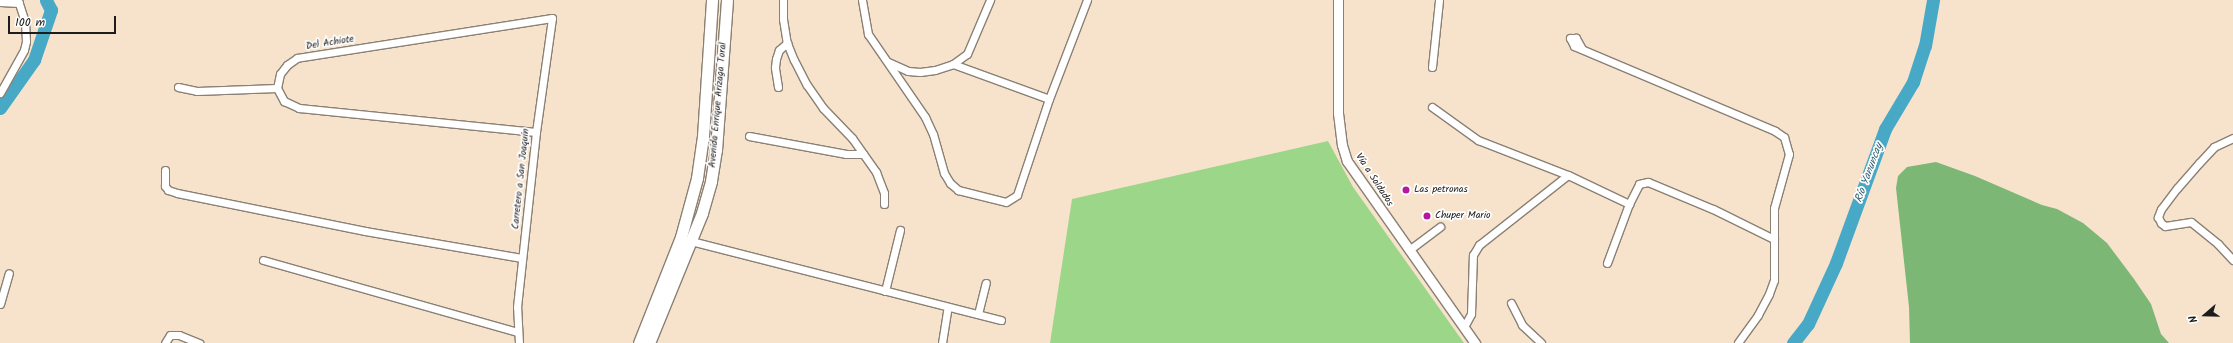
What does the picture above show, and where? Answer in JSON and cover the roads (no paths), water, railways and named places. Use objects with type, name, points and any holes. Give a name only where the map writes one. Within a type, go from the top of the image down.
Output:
[{"type":"main road","name":"Avenida Enrique Arízaga Toral","points":[[649,343],[686,239],[701,158],[712,0]]},
{"type":"main road","name":"Avenida Enrique Arízaga Toral","points":[[639,343],[686,239],[702,213],[711,181],[716,150],[727,0]]},
{"type":"street","points":[[782,0],[783,19],[787,43],[807,85],[823,108],[852,138],[863,154],[881,183],[884,193],[884,204]]},
{"type":"street","points":[[862,0],[868,34],[925,117],[933,134],[944,173],[950,183],[958,190],[1006,202],[1017,195],[1049,99],[1087,0]]},
{"type":"street","points":[[885,59],[899,68],[914,72],[935,70],[953,64],[967,54],[990,0]]},
{"type":"street","name":"Vía a Soldados","points":[[1338,0],[1338,114],[1342,145],[1347,161],[1355,175],[1475,343]]},
{"type":"street","points":[[1432,68],[1439,0]]},
{"type":"street","points":[[0,2],[18,2],[25,22],[26,41],[24,50],[0,93]]},
{"type":"street","name":"Del Achiote","points":[[277,88],[280,74],[297,58],[552,18]]},
{"type":"street","name":"Carretero a San Joaquín","points":[[519,343],[517,332],[517,307],[536,132],[552,18]]},
{"type":"street","points":[[778,87],[775,67],[776,58],[779,50],[787,43]]},
{"type":"street","points":[[1582,49],[1775,131],[1784,137],[1789,154],[1775,200],[1775,274],[1772,287],[1758,315],[1738,343]]},
{"type":"street","points":[[953,64],[1049,99]]},
{"type":"street","points":[[178,87],[198,91],[277,88],[284,101],[299,108],[536,132]]},
{"type":"street","points":[[1432,107],[1478,140],[1568,175],[1629,204]]},
{"type":"street","points":[[749,136],[846,154],[863,154]]},
{"type":"street","points":[[2233,138],[2214,147],[2177,188],[2161,209],[2158,217],[2161,223],[2165,226],[2182,222],[2191,222],[2210,236],[2233,260]]},
{"type":"street","points":[[165,170],[166,186],[168,190],[177,193],[365,231],[522,258]]},
{"type":"street","points":[[1464,327],[1472,314],[1473,255],[1479,246],[1568,175]]},
{"type":"street","points":[[1607,263],[1629,204],[1639,184],[1648,182],[1713,209],[1774,239]]},
{"type":"street","points":[[1409,250],[1440,226]]},
{"type":"street","points":[[885,291],[900,230]]},
{"type":"street","points":[[686,239],[1001,320]]},
{"type":"street","points":[[263,260],[517,332]]},
{"type":"street","points":[[0,304],[10,273]]},
{"type":"street","points":[[978,314],[986,283]]},
{"type":"street","points":[[1511,303],[1522,325],[1541,343]]},
{"type":"street","points":[[942,343],[948,307]]},
{"type":"street","points":[[165,343],[170,335],[179,335],[199,343]]},
{"type":"waterway","points":[[0,108],[34,60],[51,10],[46,0]]},
{"type":"waterway","name":"Río Yanuncay","points":[[1793,343],[1808,324],[1836,263],[1885,129],[1913,82],[1925,46],[1933,0]]},
{"type":"place","name":"Las petronas","points":[[1406,190]]},
{"type":"place","name":"Chuper Mario","points":[[1427,216]]}]
